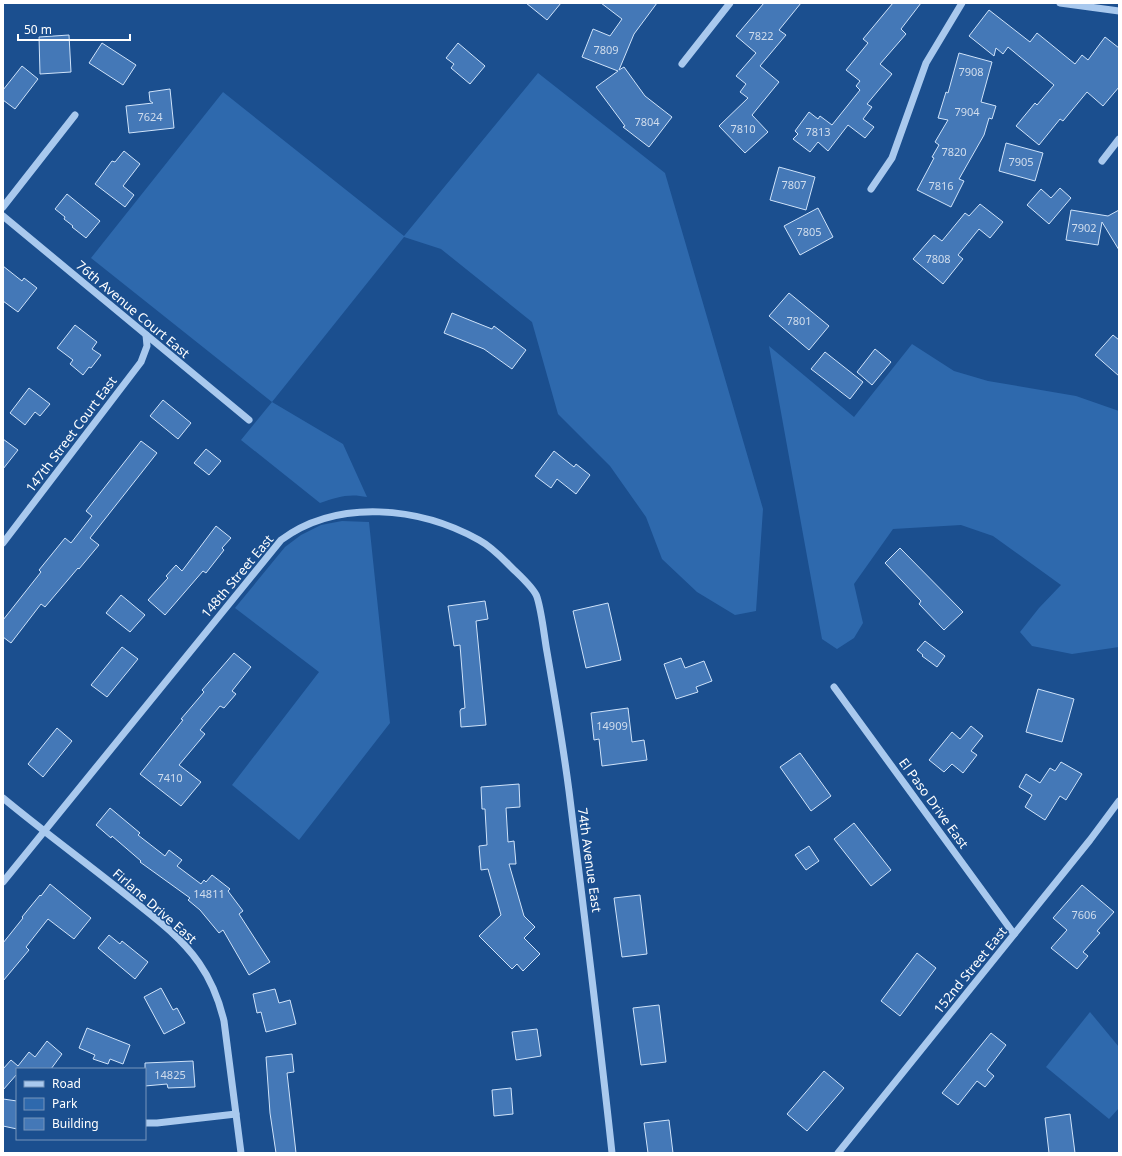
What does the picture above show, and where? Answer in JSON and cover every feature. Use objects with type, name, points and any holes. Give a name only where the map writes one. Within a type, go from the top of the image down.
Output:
[{"type":"street","points":[[682,64],[730,3]]},
{"type":"street","points":[[871,189],[892,158],[926,63],[962,3]]},
{"type":"street","points":[[1060,3],[1119,11]]},
{"type":"street","points":[[3,207],[75,115]]},
{"type":"street","points":[[1102,161],[1119,139]]},
{"type":"street","name":"76th Avenue Court East","points":[[3,216],[249,420]]},
{"type":"street","name":"147th Street Court East","points":[[3,543],[141,362],[147,346],[146,335]]},
{"type":"street","name":"148th Street East","points":[[3,882],[268,554],[281,540],[292,532],[312,522],[332,516],[362,512],[413,515],[434,520],[455,528],[481,541],[501,556],[521,577]]},
{"type":"street","name":"74th Avenue East","points":[[521,577],[536,595],[559,718],[590,952],[612,1153]]},
{"type":"street","name":"El Paso Drive East","points":[[834,687],[1014,934]]},
{"type":"street","points":[[3,798],[44,832]]},
{"type":"street","name":"152nd Street East","points":[[838,1153],[1090,840],[1119,801]]},
{"type":"street","name":"Firlane Drive East","points":[[44,832],[72,852],[150,914],[181,942],[198,962],[211,984],[219,1003],[224,1021],[241,1153]]},
{"type":"street","points":[[146,1123],[236,1114]]},
{"type":"green space","points":[[538,73],[665,173],[763,509],[756,611],[735,615],[697,592],[662,559],[646,517],[610,466],[558,414],[532,322],[441,249],[404,237],[272,402],[91,258],[223,92],[404,236]]},
{"type":"green space","points":[[912,344],[954,371],[988,381],[1076,396],[1119,411],[1119,647],[1072,654],[1032,646],[1020,632],[1039,608],[1061,585],[993,536],[961,525],[893,529],[854,584],[863,623],[854,638],[837,649],[822,639],[769,346],[854,417]]},
{"type":"green space","points":[[272,402],[343,444],[367,497],[354,495],[343,496],[320,503],[241,440]]},
{"type":"green space","points":[[342,521],[369,522],[390,723],[299,840],[232,785],[319,672],[235,608],[285,547],[301,535],[321,525]]},
{"type":"green space","points":[[1090,1012],[1119,1047],[1119,1108],[1109,1119],[1046,1067]]},
{"type":"building","points":[[526,3],[561,3],[547,20]]},
{"type":"building","points":[[601,3],[657,3],[634,34],[619,70],[624,67],[645,96],[672,117],[649,147],[623,127],[625,126],[596,87],[618,71],[582,57],[593,29],[610,36],[622,19]]},
{"type":"building","points":[[764,3],[801,3],[779,30],[786,35],[760,66],[779,82],[752,115],[768,132],[745,153],[719,126],[748,98],[740,92],[746,84],[736,76],[756,53],[736,36]]},
{"type":"building","points":[[893,3],[921,3],[901,29],[906,34],[880,64],[892,74],[867,104],[872,107],[863,119],[874,127],[865,138],[848,125],[828,151],[818,142],[810,152],[793,139],[798,134],[795,131],[809,112],[818,119],[820,116],[832,125],[860,90],[856,86],[860,81],[846,70],[868,43],[863,39]]},
{"type":"building","points":[[989,10],[1030,42],[1037,33],[1075,64],[1082,55],[1088,60],[1105,37],[1119,48],[1119,87],[1103,106],[1087,92],[1063,121],[1060,119],[1039,145],[1016,126],[1035,103],[1037,105],[1054,85],[1008,47],[1003,54],[996,48],[994,56],[969,36]]},
{"type":"building","points":[[69,35],[71,72],[40,74],[39,37]]},
{"type":"building","points":[[102,43],[136,65],[123,85],[89,63]]},
{"type":"building","points":[[458,43],[485,66],[470,84],[451,68],[454,64],[446,58]]},
{"type":"building","points":[[959,53],[992,62],[981,102],[996,106],[992,119],[989,118],[984,135],[959,179],[964,181],[951,207],[917,190],[934,158],[932,157],[939,145],[935,142],[948,120],[938,118],[946,92],[948,93]]},
{"type":"building","points":[[22,66],[38,79],[15,109],[3,100],[3,90]]},
{"type":"building","points":[[170,89],[174,128],[129,133],[126,106],[153,103],[150,101],[149,92]]},
{"type":"building","points":[[1006,143],[1043,153],[1035,181],[999,171]]},
{"type":"building","points":[[124,151],[140,164],[123,186],[134,195],[125,207],[95,184],[112,161],[115,162]]},
{"type":"building","points":[[779,167],[815,177],[806,210],[770,200]]},
{"type":"building","points":[[1060,188],[1071,198],[1049,224],[1027,205],[1041,189],[1051,198]]},
{"type":"building","points":[[67,194],[100,221],[86,238],[72,227],[73,226],[64,219],[65,217],[55,209]]},
{"type":"building","points":[[980,204],[1003,222],[990,238],[979,229],[958,255],[963,259],[943,284],[913,259],[934,235],[942,241],[965,213],[969,216]]},
{"type":"building","points":[[818,208],[833,237],[800,255],[784,226]]},
{"type":"building","points":[[1071,210],[1108,216],[1119,210],[1119,250],[1102,222],[1098,245],[1066,240]]},
{"type":"building","points":[[3,266],[22,281],[24,278],[37,288],[18,312],[3,301]]},
{"type":"building","points":[[789,293],[829,326],[809,350],[769,316]]},
{"type":"building","points":[[452,313],[492,329],[494,326],[526,350],[512,369],[484,349],[444,333]]},
{"type":"building","points":[[75,325],[97,342],[92,349],[101,355],[91,368],[89,367],[83,375],[70,364],[73,360],[57,348]]},
{"type":"building","points":[[1113,335],[1119,340],[1119,376],[1095,355]]},
{"type":"building","points":[[875,349],[891,362],[872,385],[857,372]]},
{"type":"building","points":[[825,352],[863,382],[850,399],[811,369]]},
{"type":"building","points":[[29,388],[50,404],[40,416],[35,412],[25,425],[10,413]]},
{"type":"building","points":[[163,400],[191,423],[178,439],[150,416]]},
{"type":"building","points":[[3,439],[18,450],[3,469]]},
{"type":"building","points":[[141,441],[157,453],[90,538],[99,545],[45,607],[41,604],[11,643],[3,637],[3,620],[41,572],[39,570],[65,538],[71,543],[92,516],[86,511]]},
{"type":"building","points":[[206,449],[221,461],[209,475],[194,463]]},
{"type":"building","points":[[554,451],[574,467],[576,464],[590,475],[576,494],[557,479],[551,488],[535,476]]},
{"type":"building","points":[[216,526],[231,538],[222,548],[224,550],[206,573],[203,571],[165,615],[148,600],[168,578],[166,576],[176,565],[182,571]]},
{"type":"building","points":[[900,548],[963,612],[944,630],[919,604],[921,601],[885,563]]},
{"type":"building","points":[[121,595],[145,615],[130,632],[106,613]]},
{"type":"building","points":[[485,601],[488,619],[476,621],[486,725],[461,727],[460,711],[461,709],[465,708],[460,645],[454,646],[448,606]]},
{"type":"building","points":[[608,603],[621,660],[586,668],[573,611]]},
{"type":"building","points":[[925,641],[945,656],[937,667],[922,656],[923,655],[917,650]]},
{"type":"building","points":[[122,647],[138,659],[107,697],[91,685]]},
{"type":"building","points":[[234,653],[251,667],[232,691],[236,694],[224,708],[220,706],[200,730],[205,734],[179,765],[201,782],[181,806],[140,774],[183,720],[181,719],[204,692],[202,690]]},
{"type":"building","points":[[681,658],[685,668],[704,661],[712,681],[696,687],[698,692],[676,699],[664,664]]},
{"type":"building","points":[[1038,689],[1074,699],[1062,742],[1026,732]]},
{"type":"building","points":[[628,708],[632,742],[644,740],[647,760],[602,766],[599,739],[594,740],[591,713]]},
{"type":"building","points":[[971,726],[983,736],[971,751],[977,755],[963,773],[952,764],[944,772],[929,760],[952,732],[960,739]]},
{"type":"building","points":[[57,728],[72,741],[43,777],[28,764]]},
{"type":"building","points":[[800,753],[831,796],[811,811],[780,767]]},
{"type":"building","points":[[1061,762],[1082,774],[1066,800],[1060,796],[1045,820],[1025,807],[1032,795],[1019,787],[1026,774],[1040,783],[1050,768],[1055,771]]},
{"type":"building","points":[[519,784],[520,807],[506,808],[508,842],[514,841],[516,864],[509,864],[524,916],[535,927],[524,938],[540,954],[523,971],[517,964],[512,969],[479,936],[501,915],[488,869],[481,870],[479,846],[487,845],[485,809],[482,809],[481,787]]},
{"type":"building","points":[[110,808],[140,833],[138,835],[165,856],[169,850],[182,860],[177,866],[201,884],[204,880],[206,882],[212,875],[230,889],[228,891],[243,911],[239,914],[270,962],[249,975],[223,930],[219,933],[200,910],[188,900],[190,898],[140,862],[141,861],[112,836],[111,838],[96,825]]},
{"type":"building","points":[[854,823],[891,870],[871,886],[834,839]]},
{"type":"building","points":[[809,846],[819,861],[806,870],[795,855]]},
{"type":"building","points":[[50,884],[91,918],[74,939],[48,919],[26,947],[29,950],[3,981],[3,943],[23,918],[22,917]]},
{"type":"building","points":[[1082,885],[1114,912],[1097,931],[1100,933],[1083,952],[1088,956],[1077,969],[1051,948],[1067,930],[1053,918]]},
{"type":"building","points":[[640,895],[647,954],[622,957],[614,898]]},
{"type":"building","points":[[109,935],[120,944],[122,941],[148,962],[135,979],[98,948]]},
{"type":"building","points":[[917,953],[936,968],[900,1016],[881,1001]]},
{"type":"building","points":[[161,988],[173,1010],[177,1008],[185,1023],[164,1034],[144,997]]},
{"type":"building","points":[[275,989],[279,1003],[290,1000],[296,1024],[266,1032],[261,1012],[257,1013],[253,994]]},
{"type":"building","points":[[659,1005],[666,1062],[641,1065],[633,1008]]},
{"type":"building","points":[[87,1028],[130,1045],[123,1064],[110,1059],[108,1064],[93,1059],[95,1055],[79,1048]]},
{"type":"building","points":[[537,1029],[541,1056],[516,1060],[512,1032]]},
{"type":"building","points":[[991,1033],[1006,1045],[987,1070],[994,1076],[985,1087],[977,1081],[958,1105],[942,1093]]},
{"type":"building","points":[[47,1041],[62,1054],[52,1068],[16,1068],[16,1075],[3,1090],[3,1069],[11,1060],[18,1066],[29,1052],[35,1057]]},
{"type":"building","points":[[292,1054],[294,1072],[287,1073],[296,1153],[276,1153],[270,1113],[266,1057]]},
{"type":"building","points":[[193,1061],[195,1087],[168,1088],[167,1084],[146,1086],[145,1063]]},
{"type":"building","points":[[824,1071],[844,1088],[807,1131],[787,1114]]},
{"type":"building","points":[[511,1088],[513,1114],[494,1116],[492,1090]]},
{"type":"building","points":[[3,1099],[16,1101],[16,1129],[3,1126]]},
{"type":"building","points":[[1070,1114],[1075,1153],[1049,1153],[1045,1118]]},
{"type":"building","points":[[669,1120],[673,1153],[648,1153],[644,1123]]}]
